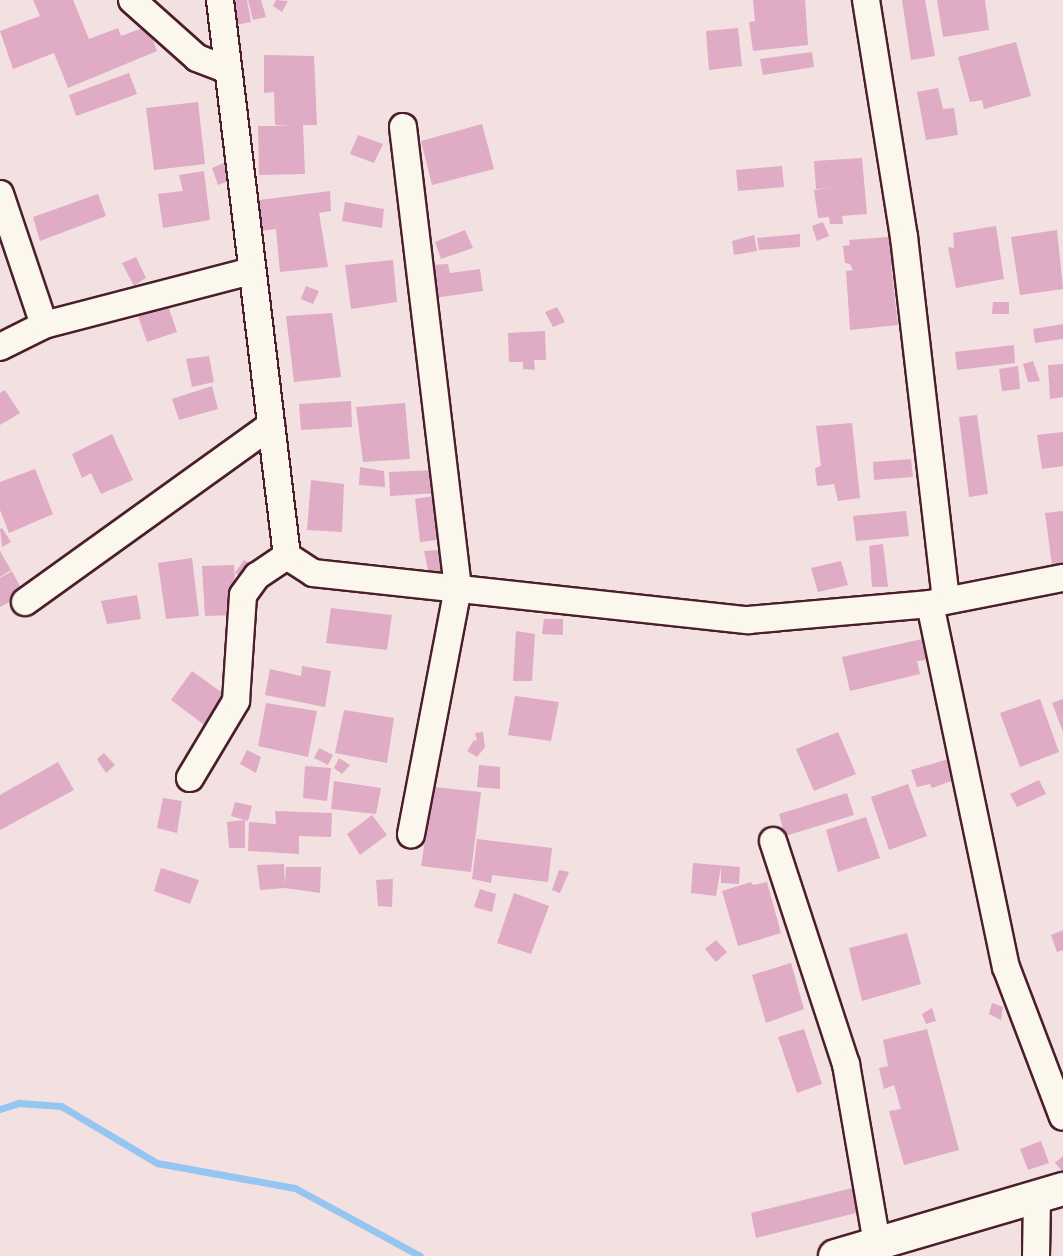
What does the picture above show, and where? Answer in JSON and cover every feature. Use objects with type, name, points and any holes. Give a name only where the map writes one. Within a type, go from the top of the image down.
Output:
[{"type":"main road","points":[[834,1256],[877,1250],[1050,1193]]},
{"type":"street","points":[[132,0],[197,58],[228,70]]},
{"type":"street","points":[[219,0],[287,556],[313,573],[748,620],[938,602],[1063,578]]},
{"type":"street","points":[[866,0],[904,237],[938,602],[1006,967],[1063,1117]]},
{"type":"street","points":[[403,127],[458,588],[411,835]]},
{"type":"street","points":[[0,194],[44,325]]},
{"type":"street","points":[[0,347],[44,325],[252,271]]},
{"type":"street","points":[[25,602],[271,425]]},
{"type":"street","points":[[190,778],[236,701],[243,595],[257,576],[287,556]]},
{"type":"street","points":[[773,841],[846,1064],[877,1250]]},
{"type":"street","points":[[1036,1256],[1050,1193]]},
{"type":"building","points":[[33,0],[73,0],[89,39],[118,28],[121,36],[148,26],[157,51],[68,88],[54,53],[13,69],[0,31],[40,16]]},
{"type":"building","points":[[230,0],[247,0],[251,22],[235,25]]},
{"type":"building","points":[[248,0],[261,0],[266,17],[253,20]]},
{"type":"building","points":[[276,0],[288,1],[282,12],[273,6]]},
{"type":"building","points":[[753,0],[805,0],[808,45],[753,51],[749,22],[755,21]]},
{"type":"building","points":[[902,0],[925,0],[935,56],[911,60]]},
{"type":"building","points":[[937,0],[985,0],[989,30],[943,37]]},
{"type":"building","points":[[738,28],[742,66],[709,70],[706,31]]},
{"type":"building","points":[[1016,42],[1031,96],[984,109],[982,100],[970,102],[958,57]]},
{"type":"building","points":[[812,52],[814,67],[763,75],[760,59]]},
{"type":"building","points":[[264,55],[314,56],[317,125],[303,125],[305,174],[259,175],[258,126],[292,126],[275,125],[274,92],[264,93]]},
{"type":"building","points":[[129,73],[137,94],[76,116],[69,95]]},
{"type":"building","points":[[938,88],[943,109],[954,108],[958,135],[926,140],[917,92]]},
{"type":"building","points":[[198,102],[205,164],[154,170],[146,108]]},
{"type":"building","points":[[482,124],[494,169],[432,185],[421,141]]},
{"type":"building","points":[[358,135],[383,144],[374,163],[350,154]]},
{"type":"building","points":[[862,158],[867,214],[842,216],[843,224],[830,224],[829,217],[818,218],[814,190],[833,188],[816,189],[814,161]]},
{"type":"building","points":[[224,163],[231,180],[218,185],[212,168]]},
{"type":"building","points":[[782,166],[784,187],[738,191],[736,170]]},
{"type":"building","points":[[204,171],[210,220],[163,228],[158,194],[183,191],[179,175]]},
{"type":"building","points":[[330,191],[331,211],[319,213],[328,267],[280,272],[276,229],[261,231],[259,200]]},
{"type":"building","points":[[98,194],[106,216],[40,241],[33,217]]},
{"type":"building","points":[[345,202],[384,209],[382,228],[342,221]]},
{"type":"building","points":[[823,222],[829,236],[817,241],[812,226]]},
{"type":"building","points":[[996,226],[1004,279],[956,288],[948,247],[954,248],[953,233]]},
{"type":"building","points":[[465,230],[473,248],[441,259],[435,242]]},
{"type":"building","points":[[1057,230],[1063,289],[1020,295],[1011,237]]},
{"type":"building","points":[[800,234],[800,247],[759,250],[757,238]]},
{"type":"building","points":[[754,235],[757,251],[734,255],[732,241]]},
{"type":"building","points":[[901,236],[904,265],[891,266],[898,325],[850,330],[846,271],[853,270],[850,264],[845,263],[843,246],[850,245],[849,240]]},
{"type":"building","points":[[136,257],[146,278],[134,286],[122,263]]},
{"type":"building","points":[[393,260],[397,302],[351,309],[345,265]]},
{"type":"building","points":[[448,264],[450,273],[480,269],[483,291],[434,298],[431,265]]},
{"type":"building","points":[[306,286],[319,291],[313,304],[301,299]]},
{"type":"building","points":[[993,302],[1009,302],[1009,314],[992,314]]},
{"type":"building","points":[[168,306],[177,332],[147,342],[138,316]]},
{"type":"building","points":[[557,307],[565,322],[553,327],[545,312]]},
{"type":"building","points":[[332,313],[341,377],[294,382],[286,316]]},
{"type":"building","points":[[1063,324],[1063,339],[1035,343],[1033,329]]},
{"type":"building","points":[[545,331],[546,360],[534,360],[535,370],[523,369],[523,362],[509,362],[508,333]]},
{"type":"building","points":[[1014,345],[1015,363],[957,370],[955,352]]},
{"type":"building","points":[[209,356],[214,382],[192,387],[186,359]]},
{"type":"building","points":[[1033,361],[1040,381],[1028,382],[1023,364]]},
{"type":"building","points":[[1063,364],[1063,397],[1050,399],[1048,365]]},
{"type":"building","points":[[1018,366],[1020,389],[1002,391],[999,369]]},
{"type":"building","points":[[212,386],[218,409],[179,420],[172,399]]},
{"type":"building","points":[[5,390],[20,413],[0,425],[0,393]]},
{"type":"building","points":[[351,401],[352,427],[301,430],[299,404]]},
{"type":"building","points":[[405,403],[410,459],[363,462],[356,407]]},
{"type":"building","points":[[977,415],[988,494],[969,497],[959,417]]},
{"type":"building","points":[[852,423],[860,498],[838,501],[834,484],[817,486],[815,468],[821,466],[816,426]]},
{"type":"building","points":[[1063,432],[1063,466],[1042,469],[1037,435]]},
{"type":"building","points":[[112,434],[133,480],[101,494],[91,473],[82,478],[72,454]]},
{"type":"building","points":[[911,459],[913,477],[874,480],[873,462]]},
{"type":"building","points":[[360,467],[384,471],[385,487],[359,485]]},
{"type":"building","points":[[35,469],[53,514],[9,533],[0,510],[0,482]]},
{"type":"building","points":[[436,470],[437,493],[390,496],[389,472]]},
{"type":"building","points":[[311,480],[344,484],[342,532],[307,530]]},
{"type":"building","points":[[434,496],[437,540],[420,542],[415,499]]},
{"type":"building","points":[[906,511],[909,536],[856,541],[853,516]]},
{"type":"building","points":[[1063,511],[1063,563],[1052,565],[1045,513]]},
{"type":"building","points":[[2,528],[11,542],[2,547],[0,529]]},
{"type":"building","points":[[883,544],[888,587],[872,587],[869,546]]},
{"type":"building","points":[[439,550],[443,579],[430,580],[424,551]]},
{"type":"building","points":[[0,551],[11,570],[0,577]]},
{"type":"building","points":[[192,558],[199,616],[166,619],[158,563]]},
{"type":"building","points":[[244,560],[255,567],[247,579],[235,573]]},
{"type":"building","points":[[841,561],[848,585],[818,592],[811,568]]},
{"type":"building","points":[[234,565],[237,615],[205,616],[202,566]]},
{"type":"building","points":[[12,571],[24,594],[0,607],[0,578]]},
{"type":"building","points":[[137,595],[141,619],[107,624],[101,601]]},
{"type":"building","points":[[331,608],[392,615],[387,650],[326,643]]},
{"type":"building","points":[[544,619],[563,619],[563,635],[542,634]]},
{"type":"building","points":[[516,631],[535,634],[532,681],[513,681]]},
{"type":"building","points":[[922,639],[927,660],[917,661],[920,674],[850,691],[842,657]]},
{"type":"building","points":[[302,666],[331,671],[325,707],[265,695],[270,669],[301,676]]},
{"type":"building","points":[[192,671],[228,697],[207,727],[171,700]]},
{"type":"building","points":[[515,696],[559,702],[551,741],[508,735]]},
{"type":"building","points":[[1040,699],[1059,752],[1020,767],[1000,713]]},
{"type":"building","points":[[1063,699],[1063,732],[1052,703]]},
{"type":"building","points":[[266,703],[317,711],[308,757],[258,746]]},
{"type":"building","points":[[344,710],[394,718],[387,763],[335,753]]},
{"type":"building","points":[[483,732],[485,747],[477,757],[467,751],[474,740],[477,741],[475,733]]},
{"type":"building","points":[[838,732],[856,774],[814,791],[796,749]]},
{"type":"building","points":[[319,748],[333,755],[328,765],[314,758]]},
{"type":"building","points":[[247,750],[261,757],[256,773],[240,764]]},
{"type":"building","points":[[104,753],[115,765],[106,773],[97,759]]},
{"type":"building","points":[[959,756],[965,776],[932,788],[930,784],[917,787],[911,770]]},
{"type":"building","points":[[339,758],[350,765],[342,774],[334,768]]},
{"type":"building","points":[[58,762],[74,790],[0,830],[0,795]]},
{"type":"building","points":[[479,765],[500,767],[500,789],[477,787]]},
{"type":"building","points":[[305,766],[331,768],[327,801],[303,798]]},
{"type":"building","points":[[1039,780],[1046,794],[1017,807],[1010,794]]},
{"type":"building","points":[[334,781],[381,788],[376,814],[331,809]]},
{"type":"building","points":[[908,784],[927,836],[889,850],[871,797]]},
{"type":"building","points":[[433,787],[481,792],[471,872],[421,866]]},
{"type":"building","points":[[847,793],[854,815],[785,836],[779,814]]},
{"type":"building","points":[[163,798],[182,801],[177,833],[157,828]]},
{"type":"building","points":[[235,802],[252,806],[248,821],[231,816]]},
{"type":"building","points":[[275,811],[332,813],[331,837],[299,836],[299,854],[248,851],[249,822],[276,824]]},
{"type":"building","points":[[372,815],[387,835],[360,855],[347,834]]},
{"type":"building","points":[[866,817],[880,858],[838,872],[826,830]]},
{"type":"building","points":[[245,820],[245,848],[229,848],[227,822]]},
{"type":"building","points":[[477,839],[552,848],[548,882],[492,875],[491,883],[472,879]]},
{"type":"building","points":[[693,863],[740,867],[739,884],[721,883],[721,867],[716,896],[691,893]]},
{"type":"building","points":[[284,864],[285,885],[286,867],[321,867],[320,893],[285,888],[260,890],[257,865]]},
{"type":"building","points":[[161,868],[199,880],[190,904],[154,891]]},
{"type":"building","points":[[559,870],[569,872],[560,893],[552,890]]},
{"type":"building","points":[[393,879],[392,907],[378,906],[376,880]]},
{"type":"building","points":[[751,882],[753,885],[767,882],[781,933],[738,946],[722,891]]},
{"type":"building","points":[[480,889],[496,894],[492,912],[474,907]]},
{"type":"building","points":[[514,893],[549,906],[531,954],[497,943]]},
{"type":"building","points":[[1063,930],[1063,950],[1057,952],[1051,935]]},
{"type":"building","points":[[907,933],[921,984],[862,1001],[849,948]]},
{"type":"building","points":[[716,940],[727,952],[716,962],[705,949]]},
{"type":"building","points":[[791,963],[804,1009],[766,1023],[752,975]]},
{"type":"building","points":[[992,1003],[1003,1007],[1001,1020],[989,1014]]},
{"type":"building","points":[[932,1008],[936,1021],[926,1024],[922,1014]]},
{"type":"building","points":[[804,1029],[822,1084],[797,1093],[778,1037]]},
{"type":"building","points":[[927,1029],[959,1150],[904,1165],[889,1111],[901,1109],[894,1085],[884,1089],[879,1068],[888,1066],[883,1040]]},
{"type":"building","points":[[1041,1141],[1049,1163],[1028,1170],[1020,1149]]},
{"type":"building","points":[[1063,1156],[1063,1172],[1055,1163]]},
{"type":"building","points":[[856,1187],[864,1211],[756,1238],[751,1213]]},
{"type":"waterway","points":[[0,1109],[19,1103],[61,1106],[157,1163],[295,1188],[420,1256]]}]
